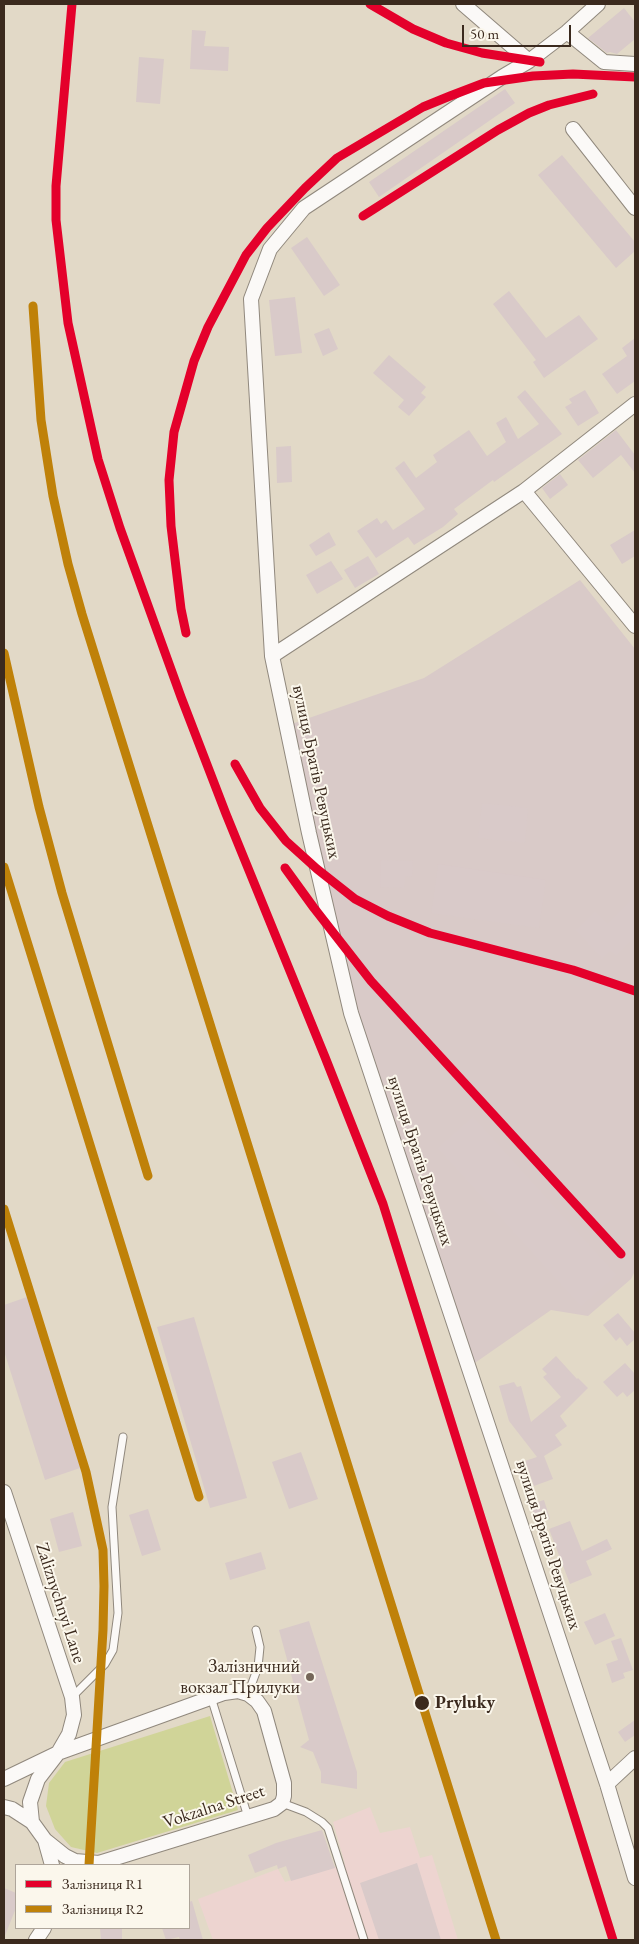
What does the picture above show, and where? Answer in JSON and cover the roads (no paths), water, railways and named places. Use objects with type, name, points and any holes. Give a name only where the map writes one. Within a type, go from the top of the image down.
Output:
[{"type":"street","points":[[463,4],[530,61]]},
{"type":"street","name":"вулиця Братів Ревуцьких","points":[[598,4],[567,32],[530,61],[502,77],[304,208],[270,249],[251,299],[272,656],[308,833],[351,1013],[607,1784],[635,1878]]},
{"type":"street","points":[[567,32],[604,62],[635,64]]},
{"type":"street","points":[[573,129],[635,208]]},
{"type":"street","points":[[272,656],[524,491],[635,404]]},
{"type":"street","points":[[524,491],[635,626]]},
{"type":"street","name":"Zaliznychnyi Lane","points":[[4,1492],[72,1697],[74,1715],[72,1725],[58,1753]]},
{"type":"street","points":[[4,1779],[58,1753],[211,1697],[238,1691],[248,1694]]},
{"type":"street","name":"Vokzalna Street","points":[[32,1822],[45,1840],[64,1856],[75,1861],[98,1864],[274,1809],[282,1803],[284,1783],[264,1711],[257,1701],[248,1694]]},
{"type":"street","points":[[32,1822],[30,1802],[38,1778],[58,1753]]},
{"type":"street","points":[[607,1784],[635,1758]]},
{"type":"street","points":[[4,1807],[12,1809],[32,1822]]},
{"type":"street","points":[[45,1840],[52,1864]]},
{"type":"street","points":[[36,1940],[43,1929]]},
{"type":"lane","points":[[72,1697],[105,1664],[113,1650],[118,1613],[112,1507],[123,1437]]},
{"type":"lane","points":[[248,1694],[258,1667],[260,1647],[256,1630]]},
{"type":"lane","points":[[211,1697],[248,1817]]},
{"type":"lane","points":[[282,1803],[306,1812],[328,1828],[364,1940]]},
{"type":"rail line","name":"R1","points":[[72,4],[56,186],[56,220],[68,323],[98,459],[120,528],[181,697],[226,814],[383,1204],[613,1940]]},
{"type":"rail line","name":"R1","points":[[370,4],[413,29],[446,43],[482,53],[540,62]]},
{"type":"rail line","name":"R1","points":[[186,633],[181,609],[171,526],[169,480],[174,432],[194,361],[208,327],[246,255],[267,228],[337,158],[423,107],[484,83],[533,76],[573,74],[635,77]]},
{"type":"rail line","name":"R1","points":[[363,216],[498,130],[529,113],[549,105],[593,94]]},
{"type":"rail line","name":"R2","points":[[33,306],[41,420],[53,496],[68,564],[82,614],[496,1940]]},
{"type":"rail line","name":"R2","points":[[4,653],[39,807],[62,893],[148,1176]]},
{"type":"rail line","name":"R1","points":[[235,764],[260,808],[286,841],[355,899],[388,916],[430,933],[573,970],[635,991]]},
{"type":"rail line","name":"R2","points":[[4,867],[199,1497]]},
{"type":"rail line","name":"R1","points":[[285,868],[371,981],[621,1254]]},
{"type":"rail line","name":"R2","points":[[4,1209],[86,1472],[103,1550],[103,1630],[89,1864]]},
{"type":"place","name":"Залізничний вокзал Прилуки","points":[[310,1677]]},
{"type":"place","name":"Pryluky","points":[[422,1703]]}]
